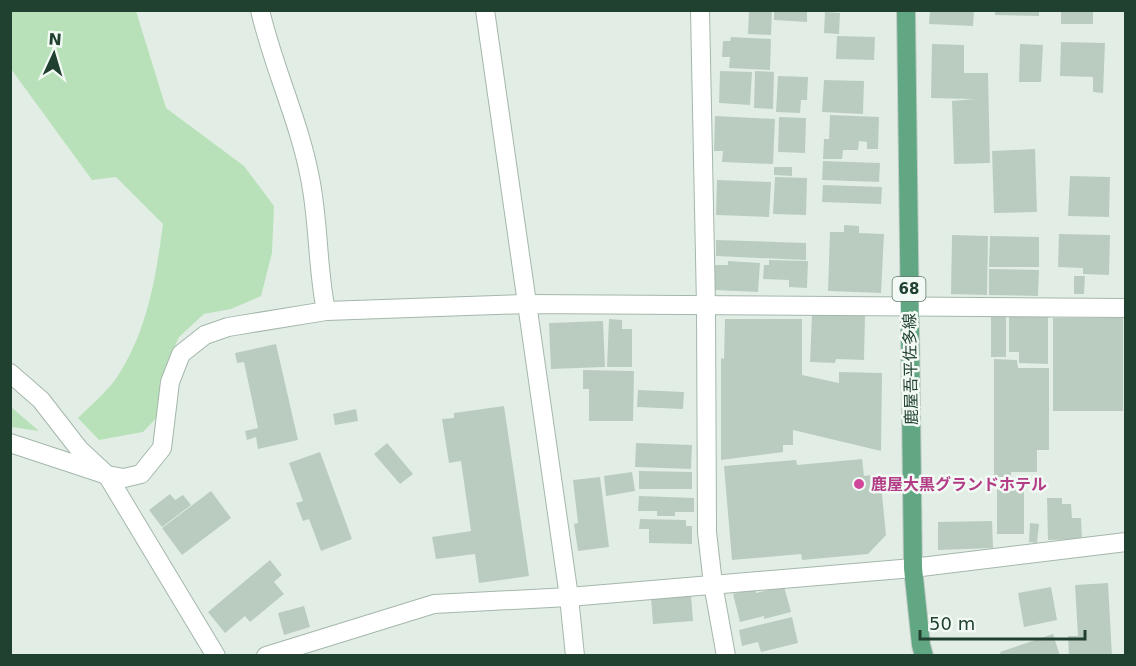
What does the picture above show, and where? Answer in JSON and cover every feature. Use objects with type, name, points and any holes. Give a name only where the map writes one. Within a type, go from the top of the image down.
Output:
[{"type":"main road","name":"鹿屋吾平佐多線","points":[[906,10],[913,568],[924,656]]},
{"type":"street","points":[[260,10],[268,45],[294,115],[310,178],[316,217],[321,288],[326,310]]},
{"type":"street","points":[[485,10],[569,597],[575,656]]},
{"type":"street","points":[[700,10],[706,306],[707,532],[713,584],[726,656]]},
{"type":"street","points":[[10,443],[107,475],[124,478],[141,474],[162,448],[170,382],[181,354],[205,335],[228,327],[326,310],[526,304],[1125,308]]},
{"type":"street","points":[[10,373],[41,400],[79,448],[107,475],[216,656]]},
{"type":"street","points":[[266,656],[435,604],[569,597],[913,568],[1125,542]]},
{"type":"green space","points":[[10,11],[136,11],[166,108],[244,166],[274,206],[272,253],[261,296],[231,309],[204,314],[179,337],[164,370],[161,413],[143,432],[99,440],[78,418],[115,380],[137,338],[154,282],[163,224],[116,177],[92,180],[11,69]]},
{"type":"green space","points":[[11,407],[39,431],[11,427]]},
{"type":"building","points":[[749,10],[772,10],[771,35],[748,34]]},
{"type":"building","points":[[774,10],[807,10],[807,22],[774,20]]},
{"type":"building","points":[[930,10],[974,10],[973,26],[929,24]]},
{"type":"building","points":[[995,10],[1039,10],[1039,16],[995,15]]},
{"type":"building","points":[[1061,10],[1093,10],[1093,24],[1061,24]]},
{"type":"building","points":[[825,12],[840,13],[839,34],[824,33]]},
{"type":"building","points":[[837,36],[875,37],[874,60],[836,59]]},
{"type":"building","points":[[731,37],[771,39],[770,70],[729,68],[730,57],[722,57],[723,41],[730,41]]},
{"type":"building","points":[[1061,42],[1105,43],[1103,93],[1093,92],[1093,77],[1060,76]]},
{"type":"building","points":[[932,44],[964,45],[964,73],[988,73],[990,163],[954,164],[952,101],[974,99],[931,98]]},
{"type":"building","points":[[1020,44],[1043,45],[1041,82],[1019,82]]},
{"type":"building","points":[[720,71],[752,72],[750,105],[719,103]]},
{"type":"building","points":[[755,71],[774,72],[773,109],[754,108]]},
{"type":"building","points":[[778,76],[808,77],[807,100],[801,100],[800,113],[776,112]]},
{"type":"building","points":[[824,80],[864,81],[863,114],[822,112]]},
{"type":"building","points":[[830,115],[879,117],[878,149],[867,149],[867,142],[859,141],[858,150],[843,150],[842,159],[823,159],[824,139],[829,139]]},
{"type":"building","points":[[715,116],[775,119],[773,164],[722,162],[723,151],[714,151]]},
{"type":"building","points":[[779,117],[806,118],[805,153],[778,152]]},
{"type":"building","points":[[1035,149],[1037,212],[994,213],[992,151]]},
{"type":"building","points":[[823,161],[880,163],[879,182],[822,180]]},
{"type":"building","points":[[774,167],[792,167],[792,176],[774,175]]},
{"type":"building","points":[[1070,176],[1110,177],[1109,217],[1068,216]]},
{"type":"building","points":[[775,177],[807,178],[806,215],[773,214]]},
{"type":"building","points":[[717,180],[771,182],[769,217],[716,215]]},
{"type":"building","points":[[823,185],[882,187],[881,204],[822,202]]},
{"type":"building","points":[[844,225],[859,226],[859,233],[884,234],[881,293],[828,291],[830,232],[844,232]]},
{"type":"building","points":[[1059,234],[1110,235],[1109,275],[1083,274],[1083,268],[1058,267]]},
{"type":"building","points":[[952,235],[988,236],[987,295],[951,294]]},
{"type":"building","points":[[990,236],[1039,237],[1039,267],[989,267]]},
{"type":"building","points":[[716,240],[806,243],[806,260],[716,256]]},
{"type":"building","points":[[769,260],[808,261],[807,288],[789,287],[789,280],[763,279],[764,265],[769,265]]},
{"type":"building","points":[[728,261],[760,263],[758,292],[715,290],[715,265],[728,265]]},
{"type":"building","points":[[989,269],[1039,270],[1038,296],[989,295]]},
{"type":"building","points":[[1074,276],[1085,276],[1084,294],[1074,294]]},
{"type":"building","points":[[812,314],[865,316],[864,360],[836,359],[835,363],[810,362]]},
{"type":"building","points":[[1009,316],[1048,316],[1048,364],[1019,363],[1019,352],[1009,352]]},
{"type":"building","points":[[991,317],[1006,317],[1006,357],[991,357]]},
{"type":"building","points":[[1053,318],[1123,318],[1123,411],[1053,411]]},
{"type":"building","points":[[609,319],[622,320],[622,329],[632,329],[632,367],[607,367]]},
{"type":"building","points":[[725,319],[802,319],[802,375],[839,383],[839,372],[882,373],[881,451],[793,430],[793,445],[783,445],[783,452],[721,460],[721,358],[724,359]]},
{"type":"building","points":[[603,321],[605,367],[551,369],[549,323]]},
{"type":"building","points":[[276,344],[298,440],[258,449],[256,437],[247,440],[245,431],[258,428],[244,362],[237,363],[235,353]]},
{"type":"building","points":[[994,359],[1017,360],[1018,368],[1049,368],[1049,450],[1037,450],[1037,472],[1011,472],[1011,477],[994,477]]},
{"type":"building","points":[[583,370],[634,371],[633,421],[589,421],[589,389],[583,389]]},
{"type":"building","points":[[638,390],[684,392],[683,409],[637,407]]},
{"type":"building","points":[[504,406],[529,576],[479,583],[475,554],[436,559],[432,537],[471,531],[461,461],[449,463],[442,419],[454,418],[454,413]]},
{"type":"building","points":[[356,409],[358,421],[335,425],[333,414]]},
{"type":"building","points":[[387,443],[413,474],[400,484],[374,454]]},
{"type":"building","points":[[636,443],[692,445],[691,469],[635,467]]},
{"type":"building","points":[[320,452],[352,539],[321,551],[309,519],[303,521],[296,503],[303,501],[289,463]]},
{"type":"building","points":[[862,459],[864,476],[880,474],[886,535],[868,554],[802,560],[801,554],[732,560],[724,466],[796,460],[797,465]]},
{"type":"building","points":[[639,471],[692,472],[692,489],[639,489]]},
{"type":"building","points":[[632,472],[635,491],[606,496],[604,476]]},
{"type":"building","points":[[600,477],[609,547],[578,551],[574,524],[578,523],[573,480]]},
{"type":"building","points":[[997,489],[1024,489],[1024,534],[997,534]]},
{"type":"building","points":[[211,491],[231,518],[182,555],[162,528]]},
{"type":"building","points":[[170,494],[175,500],[183,495],[191,505],[162,527],[149,510]]},
{"type":"building","points":[[639,496],[694,498],[694,512],[675,512],[675,516],[657,516],[657,511],[638,511]]},
{"type":"building","points":[[1047,498],[1062,498],[1062,504],[1071,504],[1072,518],[1081,518],[1082,539],[1048,540]]},
{"type":"building","points":[[640,519],[686,520],[686,526],[692,526],[692,544],[649,543],[649,529],[639,529]]},
{"type":"building","points":[[992,521],[993,548],[938,550],[938,522]]},
{"type":"building","points":[[1030,523],[1039,524],[1037,543],[1029,542]]},
{"type":"building","points":[[270,560],[282,575],[274,582],[284,594],[250,622],[245,616],[225,633],[208,612]]},
{"type":"building","points":[[1108,583],[1112,656],[1069,656],[1068,636],[1078,636],[1075,585]]},
{"type":"building","points":[[784,586],[791,612],[740,622],[733,594],[755,588],[756,593]]},
{"type":"building","points":[[1051,587],[1057,620],[1024,627],[1018,593]]},
{"type":"building","points":[[691,595],[693,621],[653,624],[651,598]]},
{"type":"building","points":[[304,606],[310,627],[284,635],[278,613]]},
{"type":"building","points":[[792,617],[798,643],[761,652],[758,642],[742,646],[739,630]]},
{"type":"building","points":[[1053,634],[1060,656],[1001,656],[1000,652]]},
{"type":"place","name":"鹿屋大黒グランドホテル","points":[[859,484]]}]
